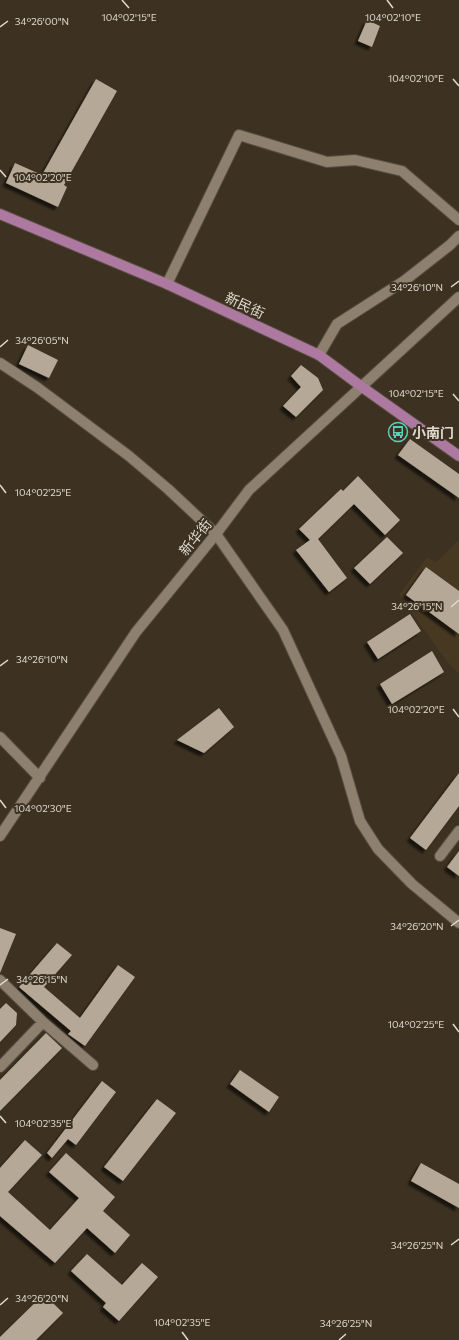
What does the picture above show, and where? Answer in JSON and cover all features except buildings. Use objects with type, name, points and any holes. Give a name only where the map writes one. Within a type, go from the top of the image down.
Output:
[{"type":"main road","name":"新民街","points":[[0,214],[167,284],[319,355],[459,456]]},
{"type":"street","points":[[167,284],[239,135],[327,162],[355,160],[402,171],[459,220]]},
{"type":"street","points":[[319,355],[337,324],[404,281],[450,246],[459,236]]},
{"type":"street","name":"新华街","points":[[0,836],[136,632],[216,534],[249,490],[459,297]]},
{"type":"street","points":[[0,363],[38,388],[129,456],[168,489],[216,534],[283,630],[341,756],[360,821],[378,849],[407,879],[459,923]]},
{"type":"street","points":[[0,737],[40,778]]},
{"type":"street","points":[[440,856],[459,831]]},
{"type":"street","points":[[0,980],[44,1022],[93,1065]]},
{"type":"street","points":[[0,1067],[44,1022]]},
{"type":"shaded area","points":[[459,539],[459,674],[446,660],[399,595],[427,557],[436,563]]},
{"type":"place","name":"小南门","points":[[398,432]]}]
